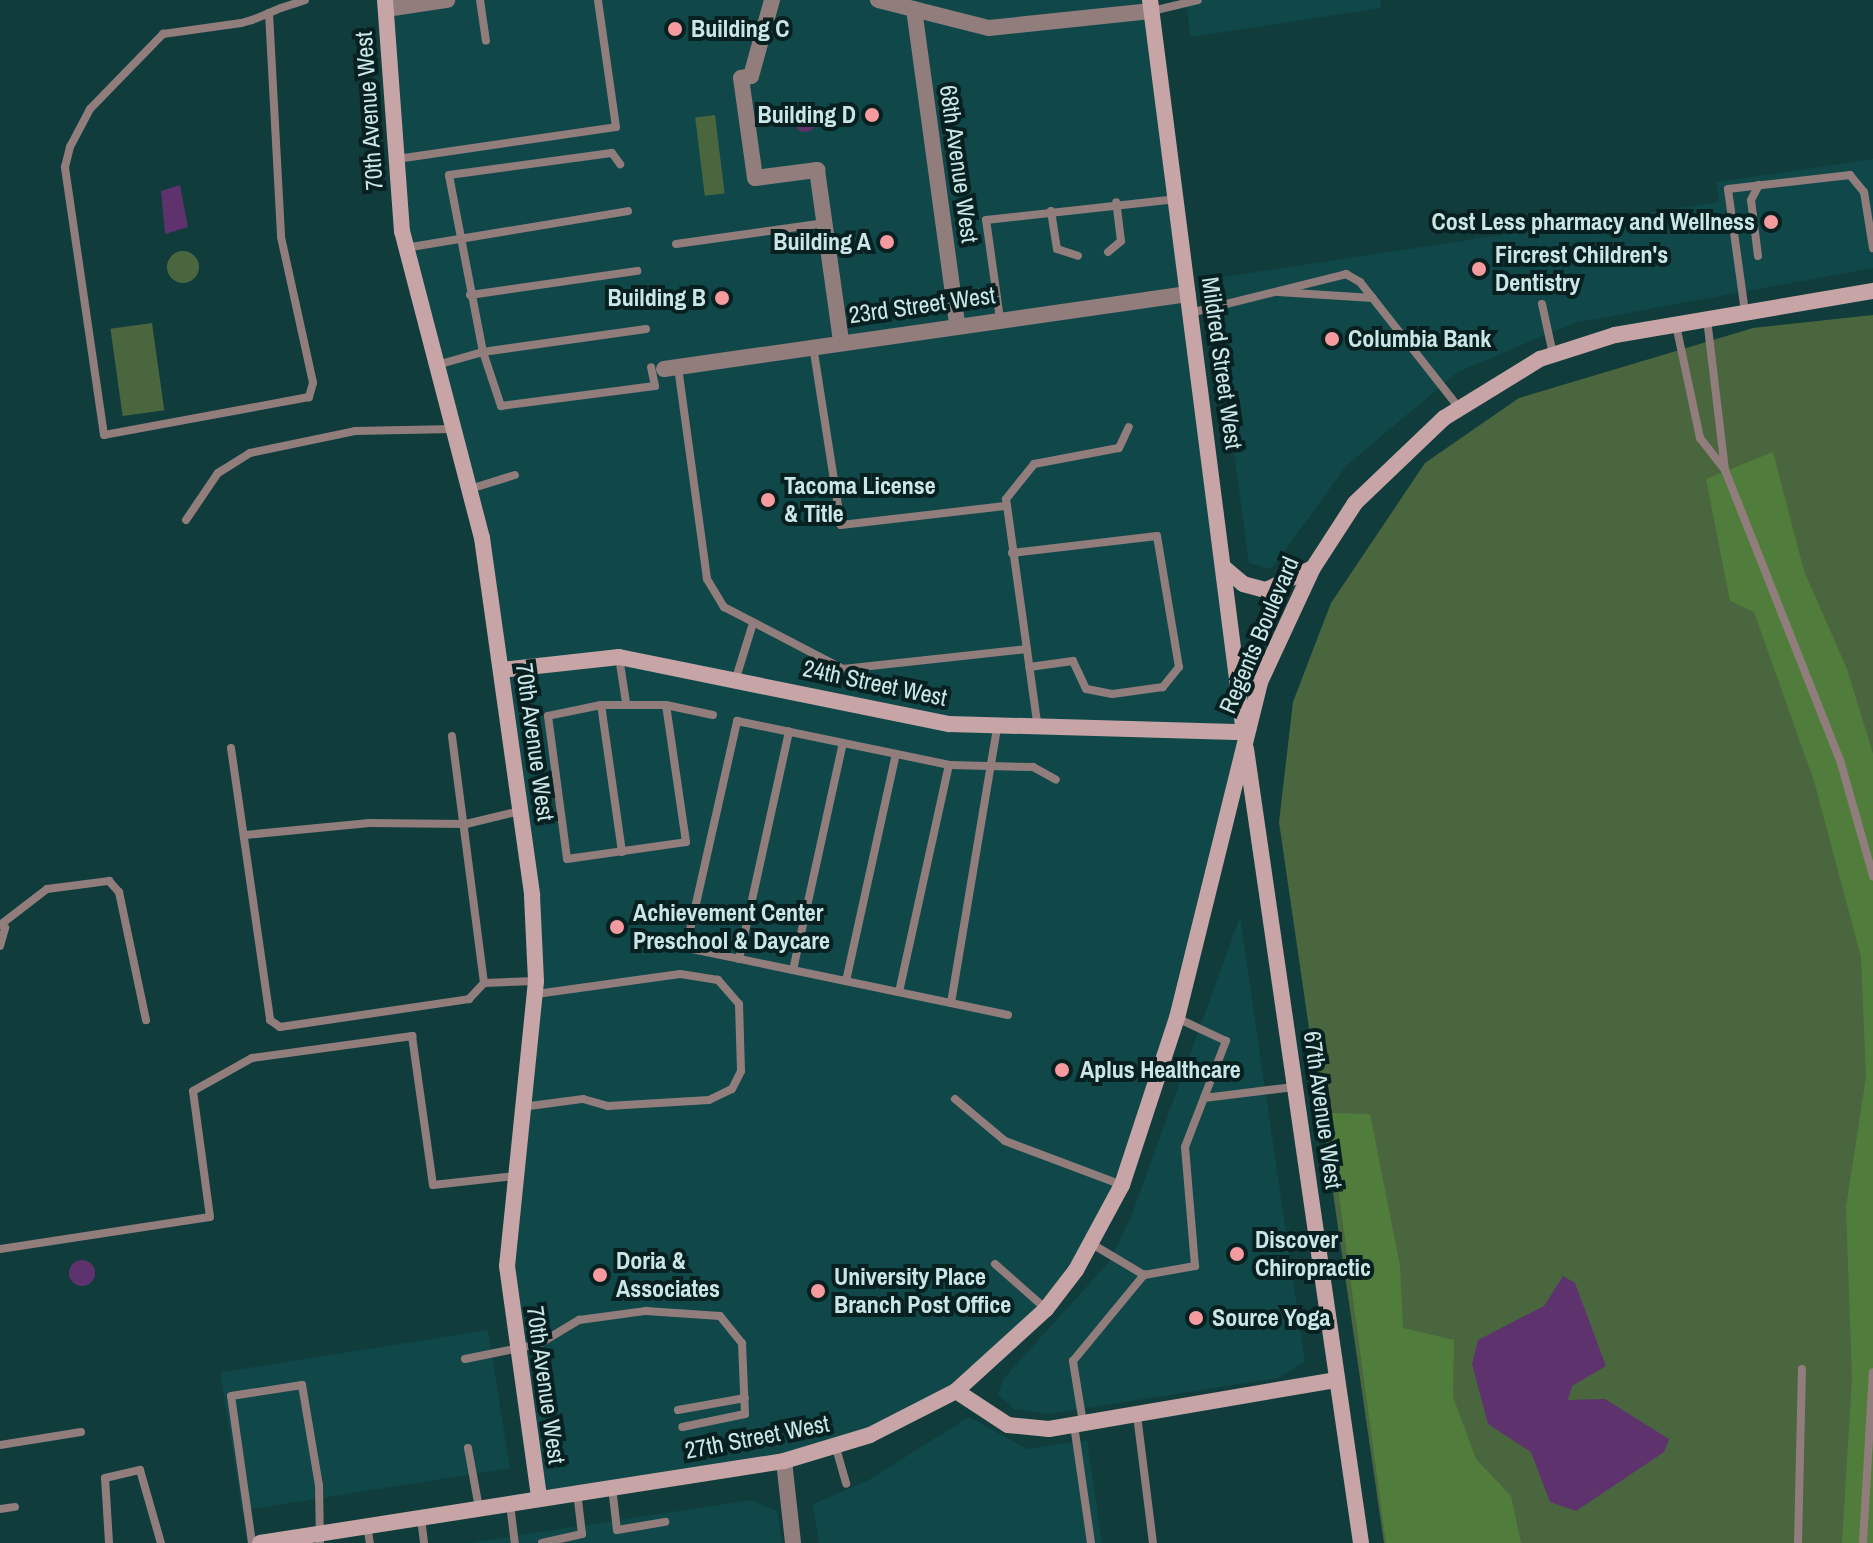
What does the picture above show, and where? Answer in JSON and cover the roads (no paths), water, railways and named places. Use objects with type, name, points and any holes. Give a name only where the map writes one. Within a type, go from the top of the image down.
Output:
[{"type":"street","points":[[385,4],[447,0]]},
{"type":"street","points":[[772,0],[751,76],[741,78],[755,178],[817,170],[841,340]]},
{"type":"street","points":[[878,0],[1004,29],[1151,6]]},
{"type":"street","name":"70th Avenue West","points":[[385,4],[405,248],[470,489],[501,670],[520,811],[535,988],[507,1266],[516,1351],[539,1498]]},
{"type":"street","name":"Mildred Street West","points":[[1151,6],[1244,732]]},
{"type":"street","name":"68th Avenue West","points":[[914,9],[957,324]]},
{"type":"street","name":"Regents Boulevard","points":[[956,1391],[1046,1309],[1092,1244],[1122,1185],[1177,1018],[1244,732],[1313,568],[1384,470],[1459,408],[1553,355],[1676,324],[1873,291]]},
{"type":"street","name":"23rd Street West","points":[[664,366],[1188,294]]},
{"type":"street","points":[[1223,567],[1243,584],[1266,590],[1313,568]]},
{"type":"street","name":"24th Street West","points":[[501,670],[619,657],[997,729],[1244,732]]},
{"type":"street","name":"67th Avenue West","points":[[1244,732],[1361,1543]]},
{"type":"street","points":[[956,1391],[1008,1425],[1079,1424],[1337,1380]]},
{"type":"street","name":"27th Street West","points":[[260,1543],[319,1538],[367,1525],[784,1461],[836,1448],[956,1391]]},
{"type":"street","points":[[784,1461],[793,1543]]},
{"type":"lane","points":[[269,13],[281,237],[313,383],[309,397],[104,435],[65,167],[70,147],[90,109],[163,34],[269,13],[305,0]]},
{"type":"lane","points":[[480,0],[486,41]]},
{"type":"lane","points":[[396,159],[616,127],[598,0]]},
{"type":"lane","points":[[1151,6],[1198,0]]},
{"type":"lane","points":[[620,164],[612,153],[449,175],[457,236],[483,352],[501,406],[655,386],[664,366]]},
{"type":"lane","points":[[1745,312],[1728,189],[1850,175],[1864,192],[1872,244]]},
{"type":"lane","points":[[1758,256],[1751,200],[1759,185]]},
{"type":"lane","points":[[1000,319],[986,220],[1116,202],[1176,199]]},
{"type":"lane","points":[[1108,252],[1121,241],[1116,202]]},
{"type":"lane","points":[[405,248],[457,236],[628,211]]},
{"type":"lane","points":[[1051,211],[1057,249],[1078,256]]},
{"type":"lane","points":[[676,244],[826,223]]},
{"type":"lane","points":[[470,295],[637,271]]},
{"type":"lane","points":[[1190,313],[1346,274],[1373,298],[1459,408]]},
{"type":"lane","points":[[1274,291],[1373,298]]},
{"type":"lane","points":[[1542,304],[1553,355]]},
{"type":"lane","points":[[1707,319],[1725,470],[1840,760],[1873,876]]},
{"type":"lane","points":[[1676,324],[1700,438],[1725,470]]},
{"type":"lane","points":[[436,365],[483,352],[646,329]]},
{"type":"lane","points":[[813,344],[841,525],[1005,506]]},
{"type":"lane","points":[[664,366],[709,589],[753,623],[819,662],[865,672],[1027,649]]},
{"type":"lane","points":[[1038,730],[1005,506],[1027,469],[1119,448],[1129,427]]},
{"type":"lane","points":[[186,520],[218,473],[250,453],[355,431],[453,429]]},
{"type":"lane","points":[[470,489],[515,475]]},
{"type":"lane","points":[[1012,553],[1157,536],[1176,678],[1154,690],[1098,693],[1083,686],[1073,661],[1029,667]]},
{"type":"lane","points":[[736,678],[753,623]]},
{"type":"lane","points":[[619,657],[626,703]]},
{"type":"lane","points":[[666,705],[686,842],[567,859],[548,716],[626,703],[666,705],[713,715]]},
{"type":"lane","points":[[601,705],[622,852]]},
{"type":"lane","points":[[1008,1015],[686,948],[737,721],[949,765],[1033,767],[1056,780]]},
{"type":"lane","points":[[951,1003],[993,786],[989,767],[997,729]]},
{"type":"lane","points":[[739,959],[789,731]]},
{"type":"lane","points":[[231,748],[270,1020],[280,1027],[469,999],[484,983],[466,824],[452,736]]},
{"type":"lane","points":[[793,970],[843,743]]},
{"type":"lane","points":[[846,981],[896,754]]},
{"type":"lane","points":[[899,992],[949,765]]},
{"type":"lane","points":[[245,835],[369,823],[466,824],[520,811]]},
{"type":"lane","points":[[0,946],[2,926],[47,889],[109,881],[119,892],[146,1020]]},
{"type":"lane","points":[[484,983],[535,988],[680,974],[718,980],[739,1004],[741,1071],[732,1089],[709,1100],[608,1106],[583,1099],[522,1107]]},
{"type":"lane","points":[[1091,1543],[1073,1361],[1144,1275],[1195,1266],[1185,1147],[1226,1041],[1177,1018]]},
{"type":"lane","points":[[0,1249],[210,1217],[193,1091],[227,1068],[412,1036],[433,1185],[514,1176]]},
{"type":"lane","points":[[1204,1098],[1295,1086]]},
{"type":"lane","points":[[955,1099],[1005,1141],[1122,1185]]},
{"type":"lane","points":[[1092,1244],[1144,1275]]},
{"type":"lane","points":[[995,1264],[1046,1309]]},
{"type":"lane","points":[[465,1359],[516,1351],[579,1320],[646,1311],[707,1312],[730,1322],[742,1343],[745,1398],[741,1418],[682,1427]]},
{"type":"lane","points":[[1798,1543],[1802,1369]]},
{"type":"lane","points":[[1863,1543],[1873,1372]]},
{"type":"lane","points":[[252,1543],[231,1396],[302,1385],[319,1485],[319,1538]]},
{"type":"lane","points":[[678,1410],[745,1398]]},
{"type":"lane","points":[[1137,1415],[1153,1543]]},
{"type":"lane","points":[[0,1445],[81,1432]]},
{"type":"lane","points":[[468,1448],[479,1508]]},
{"type":"lane","points":[[836,1448],[846,1484]]},
{"type":"lane","points":[[109,1543],[105,1478],[140,1470],[161,1543]]},
{"type":"lane","points":[[612,1487],[617,1530],[665,1522]]},
{"type":"lane","points":[[542,1543],[582,1534],[577,1492]]},
{"type":"lane","points":[[510,1504],[515,1543]]},
{"type":"lane","points":[[0,1509],[15,1507]]},
{"type":"lane","points":[[421,1518],[424,1543]]},
{"type":"lane","points":[[367,1525],[370,1543]]},
{"type":"place","name":"Building C","points":[[675,29]]},
{"type":"place","name":"Building D","points":[[872,115]]},
{"type":"place","name":"Cost Less pharmacy and Wellness","points":[[1771,222]]},
{"type":"place","name":"Building A","points":[[887,242]]},
{"type":"place","name":"Fircrest Children's Dentistry","points":[[1479,269]]},
{"type":"place","name":"Building B","points":[[722,298]]},
{"type":"place","name":"Columbia Bank","points":[[1332,339]]},
{"type":"place","name":"Tacoma License & Title","points":[[768,500]]},
{"type":"place","name":"Achievement Center Preschool & Daycare","points":[[617,927]]},
{"type":"place","name":"Aplus Healthcare","points":[[1062,1070]]},
{"type":"place","name":"Discover Chiropractic","points":[[1237,1254]]},
{"type":"place","name":"Doria & Associates","points":[[600,1275]]},
{"type":"place","name":"University Place Branch Post Office","points":[[818,1291]]},
{"type":"place","name":"Source Yoga","points":[[1196,1318]]}]
